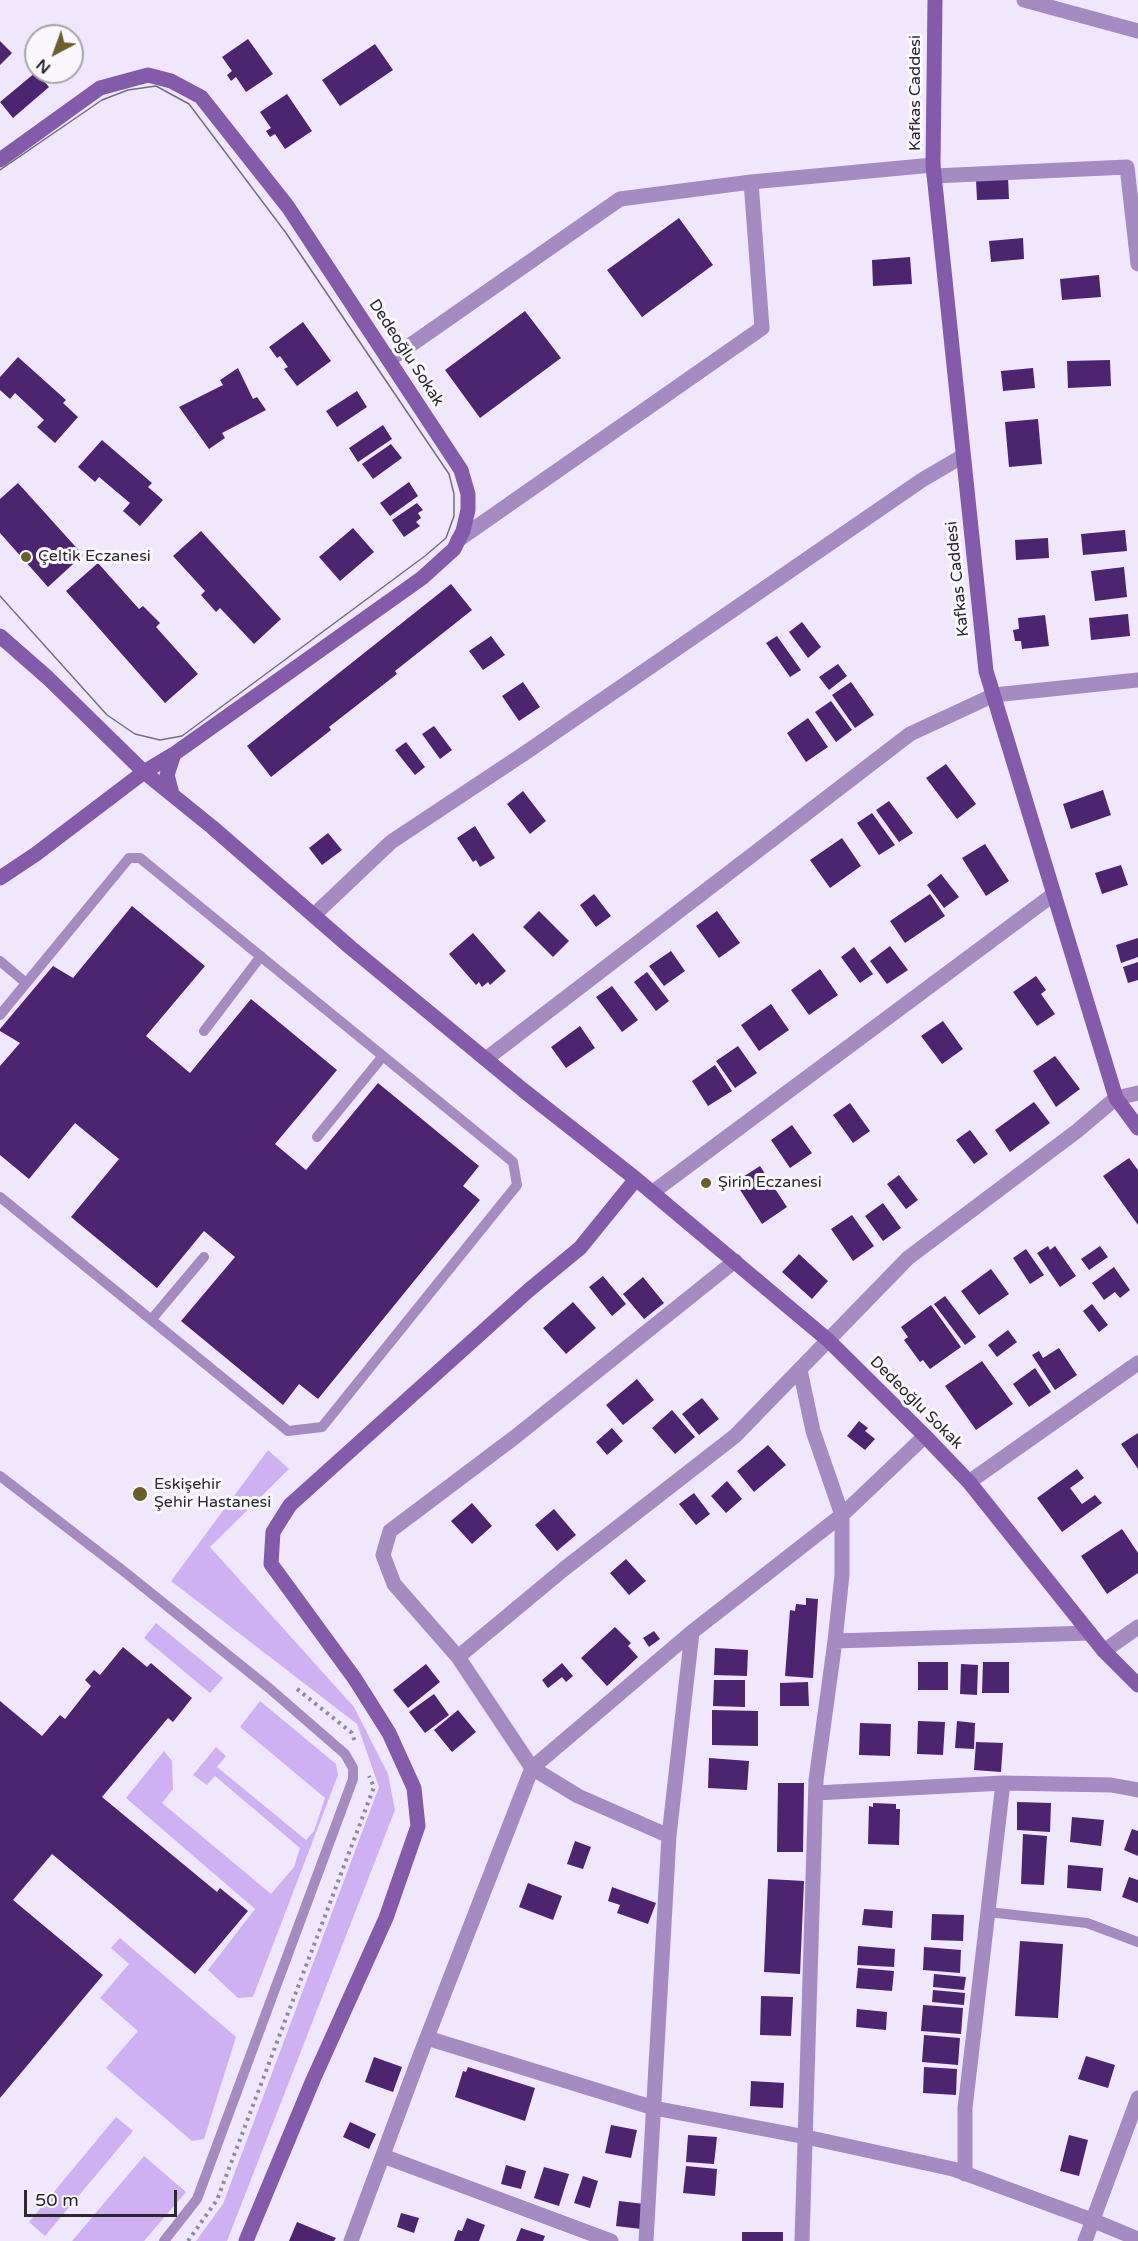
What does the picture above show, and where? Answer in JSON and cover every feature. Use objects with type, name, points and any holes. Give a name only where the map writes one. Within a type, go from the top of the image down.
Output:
[{"type":"street","name":"Kafkas Caddesi","points":[[934,0],[934,171],[986,670],[1116,1098],[1138,1128]]},
{"type":"street","points":[[1024,0],[1138,31]]},
{"type":"street","name":"Dedeoğlu Sokak","points":[[0,160],[100,88],[148,75],[171,81],[201,97],[288,207],[461,470],[468,494],[468,510],[463,531],[454,549],[422,578],[174,754],[144,772],[36,854],[0,878]]},
{"type":"street","points":[[389,360],[620,199],[751,182],[934,171],[1133,166],[1138,264]]},
{"type":"street","points":[[458,540],[762,328],[751,182]]},
{"type":"street","points":[[314,915],[391,842],[525,753],[922,480],[963,456]]},
{"type":"street","points":[[0,636],[48,678],[144,772]]},
{"type":"street","points":[[486,1059],[910,734],[994,696],[1138,680]]},
{"type":"street","points":[[172,794],[167,775],[174,754]]},
{"type":"street","name":"Dedeoğlu Sokak","points":[[144,772],[486,1059],[653,1192],[828,1340],[969,1482],[1104,1651],[1138,1685]]},
{"type":"street","points":[[653,1192],[1054,894]]},
{"type":"street","points":[[458,1657],[564,1569],[735,1436],[908,1258],[1077,1131],[1116,1098],[1138,1093]]},
{"type":"street","points":[[246,2241],[386,1918],[418,1826],[414,1788],[389,1733],[355,1679],[271,1564],[273,1532],[290,1505],[529,1290],[580,1248],[636,1179]]},
{"type":"street","points":[[669,1836],[578,1796],[532,1768],[458,1657],[394,1584],[383,1555],[390,1531],[515,1437],[735,1261]]},
{"type":"street","points":[[969,1482],[1138,1363]]},
{"type":"street","points":[[800,1370],[813,1431],[842,1515],[842,1575],[836,1641],[816,1793],[801,2241]]},
{"type":"street","points":[[351,2241],[532,1768],[692,1632],[842,1515],[925,1436]]},
{"type":"street","points":[[1104,1651],[1138,1627]]},
{"type":"street","points":[[646,2241],[669,1836],[692,1632]]},
{"type":"street","points":[[836,1641],[1090,1633]]},
{"type":"street","points":[[816,1793],[1003,1783],[1111,1785],[1138,1790]]},
{"type":"street","points":[[965,2174],[965,2108],[1003,1783]]},
{"type":"street","points":[[427,2038],[654,2108],[806,2137],[953,2169],[1138,2239]]},
{"type":"street","points":[[1085,2241],[1138,2098]]},
{"type":"street","points":[[382,2156],[611,2241]]},
{"type":"lane","points":[[0,1015],[4,1001],[26,983],[129,858],[140,858],[513,1162],[517,1185],[322,1426],[288,1431],[0,1197]]},
{"type":"lane","points":[[204,1031],[261,956]]},
{"type":"lane","points":[[0,961],[26,983]]},
{"type":"lane","points":[[317,1137],[383,1056]]},
{"type":"lane","points":[[151,1320],[204,1257]]},
{"type":"lane","points":[[0,1476],[269,1688],[345,1754],[353,1768],[353,1779],[197,2199],[164,2241]]},
{"type":"lane","points":[[988,1912],[1087,1923],[1138,1942]]},
{"type":"path","points":[[288,1682],[352,1733],[356,1744]]},
{"type":"path","points":[[188,2241],[218,2200],[374,1787],[365,1765]]},
{"type":"shaded area","points":[[268,1450],[289,1469],[210,1547],[354,1707],[388,1774],[395,1810],[227,2241],[196,2241],[223,2204],[379,1787],[357,1724],[171,1581]]},
{"type":"shaded area","points":[[156,1623],[223,1678],[210,1693],[144,1638]]},
{"type":"shaded area","points":[[260,1701],[336,1764],[338,1775],[253,1997],[238,1998],[208,1970],[255,1909],[126,1798],[164,1751],[172,1761],[173,1789],[162,1803],[271,1894],[294,1867],[300,1848],[215,1776],[207,1785],[193,1775],[216,1747],[226,1756],[217,1767],[306,1840],[314,1831],[325,1798],[240,1727]]},
{"type":"shaded area","points":[[120,1938],[236,2037],[204,2139],[192,2141],[106,2068],[138,2031],[100,1998],[129,1964],[111,1948]]},
{"type":"shaded area","points":[[116,2117],[133,2131],[45,2236],[29,2222]]},
{"type":"shaded area","points":[[144,2156],[186,2192],[144,2241],[72,2241]]},
{"type":"building","points":[[248,39],[273,74],[246,92],[236,77],[231,81],[227,75],[232,71],[222,57]]},
{"type":"building","points":[[0,41],[12,53],[0,65]]},
{"type":"building","points":[[375,44],[393,70],[340,106],[322,80]]},
{"type":"building","points":[[24,82],[24,84],[46,84],[49,87],[13,118],[0,102]]},
{"type":"building","points":[[287,94],[312,131],[285,149],[275,134],[270,137],[266,131],[271,128],[260,112]]},
{"type":"building","points":[[1008,177],[1009,199],[977,200],[976,179]]},
{"type":"building","points":[[679,218],[713,265],[642,317],[607,270]]},
{"type":"building","points":[[1023,238],[1024,259],[991,262],[989,241]]},
{"type":"building","points":[[910,257],[912,284],[873,286],[872,260]]},
{"type":"building","points":[[1099,275],[1101,297],[1062,300],[1060,279]]},
{"type":"building","points":[[525,311],[561,358],[480,418],[445,370]]},
{"type":"building","points":[[303,322],[331,361],[297,386],[284,369],[288,367],[269,347]]},
{"type":"building","points":[[18,357],[66,400],[63,403],[78,417],[55,443],[37,427],[44,420],[15,393],[10,399],[0,390],[0,377]]},
{"type":"building","points":[[1110,360],[1111,386],[1068,388],[1067,361]]},
{"type":"building","points":[[238,368],[253,399],[257,397],[266,410],[222,433],[225,438],[209,449],[179,407],[223,385],[220,380]]},
{"type":"building","points":[[1033,368],[1035,388],[1003,391],[1001,371]]},
{"type":"building","points":[[357,391],[367,407],[337,427],[326,411]]},
{"type":"building","points":[[1038,419],[1042,464],[1009,467],[1005,422]]},
{"type":"building","points":[[383,425],[392,439],[358,462],[349,448]]},
{"type":"building","points":[[102,440],[152,483],[148,487],[163,500],[140,526],[123,511],[130,503],[99,477],[95,482],[78,467]]},
{"type":"building","points":[[391,444],[402,458],[373,479],[362,464]]},
{"type":"building","points":[[409,482],[418,496],[390,516],[380,503]]},
{"type":"building","points":[[18,483],[83,555],[48,587],[0,533],[0,499]]},
{"type":"building","points":[[417,503],[423,510],[418,513],[421,518],[416,522],[420,526],[404,537],[392,520]]},
{"type":"building","points":[[353,528],[374,552],[340,581],[319,557]]},
{"type":"building","points":[[1125,530],[1127,551],[1083,555],[1081,534]]},
{"type":"building","points":[[201,531],[281,619],[254,644],[220,608],[216,612],[201,595],[205,591],[173,556]]},
{"type":"building","points":[[1048,538],[1049,558],[1016,560],[1015,540]]},
{"type":"building","points":[[98,563],[139,609],[143,606],[160,623],[156,627],[198,674],[165,703],[66,591]]},
{"type":"building","points":[[1124,567],[1127,597],[1095,601],[1091,571]]},
{"type":"building","points":[[451,584],[472,610],[395,671],[397,674],[329,727],[331,730],[271,777],[247,746]]},
{"type":"building","points":[[1128,614],[1130,636],[1091,640],[1089,618]]},
{"type":"building","points":[[1045,615],[1049,646],[1022,649],[1021,641],[1015,641],[1013,630],[1019,629],[1018,618]]},
{"type":"building","points":[[802,622],[821,647],[808,658],[789,632]]},
{"type":"building","points":[[491,636],[505,655],[483,670],[469,651]]},
{"type":"building","points":[[777,636],[801,670],[790,677],[766,643]]},
{"type":"building","points":[[838,664],[847,676],[829,690],[819,677]]},
{"type":"building","points":[[523,682],[540,707],[519,721],[502,696]]},
{"type":"building","points":[[851,682],[874,715],[855,728],[832,695]]},
{"type":"building","points":[[831,701],[852,730],[836,742],[815,712]]},
{"type":"building","points":[[808,718],[828,747],[806,762],[787,733]]},
{"type":"building","points":[[434,726],[452,750],[440,759],[422,734]]},
{"type":"building","points":[[406,742],[425,767],[415,775],[395,750]]},
{"type":"building","points":[[946,764],[976,804],[957,819],[926,778]]},
{"type":"building","points":[[1103,790],[1111,815],[1071,829],[1063,804]]},
{"type":"building","points":[[523,791],[546,821],[530,834],[507,804]]},
{"type":"building","points":[[889,801],[913,833],[899,842],[876,810]]},
{"type":"building","points":[[872,813],[895,845],[879,855],[857,823]]},
{"type":"building","points":[[475,826],[495,858],[480,867],[476,860],[473,862],[457,838]]},
{"type":"building","points":[[328,833],[342,850],[322,865],[309,848]]},
{"type":"building","points":[[842,838],[861,866],[830,888],[810,860]]},
{"type":"building","points":[[985,844],[1009,881],[986,896],[962,858]]},
{"type":"building","points":[[1121,865],[1128,885],[1102,894],[1095,873]]},
{"type":"building","points":[[941,874],[959,897],[944,908],[927,885]]},
{"type":"building","points":[[594,894],[611,916],[596,927],[580,905]]},
{"type":"building","points":[[930,894],[945,916],[905,943],[890,921]]},
{"type":"building","points":[[132,906],[205,966],[146,1036],[190,1073],[251,999],[337,1070],[275,1144],[306,1170],[378,1083],[479,1166],[463,1186],[480,1200],[318,1399],[299,1384],[283,1405],[181,1321],[235,1257],[204,1231],[157,1288],[71,1217],[119,1159],[75,1123],[29,1179],[0,1155],[0,1066],[20,1043],[0,1029],[53,966],[73,978]]},
{"type":"building","points":[[539,911],[569,941],[553,957],[523,927]]},
{"type":"building","points":[[717,911],[740,943],[719,958],[696,926]]},
{"type":"building","points":[[473,933],[506,971],[490,985],[488,982],[482,987],[479,982],[476,985],[449,954]]},
{"type":"building","points":[[1138,938],[1138,957],[1121,963],[1116,945]]},
{"type":"building","points":[[890,946],[908,970],[887,984],[870,961]]},
{"type":"building","points":[[854,947],[873,974],[860,983],[841,957]]},
{"type":"building","points":[[671,951],[685,971],[664,986],[649,966]]},
{"type":"building","points":[[1138,962],[1138,980],[1128,983],[1123,967]]},
{"type":"building","points":[[820,969],[838,995],[809,1015],[791,990]]},
{"type":"building","points":[[647,972],[669,1001],[656,1011],[634,982]]},
{"type":"building","points":[[1036,976],[1046,990],[1041,994],[1055,1014],[1037,1026],[1013,992]]},
{"type":"building","points":[[612,986],[638,1020],[622,1032],[596,997]]},
{"type":"building","points":[[771,1004],[789,1030],[759,1051],[741,1025]]},
{"type":"building","points":[[943,1021],[963,1049],[942,1064],[921,1036]]},
{"type":"building","points":[[580,1026],[595,1048],[566,1068],[551,1047]]},
{"type":"building","points":[[738,1046],[757,1073],[735,1088],[716,1061]]},
{"type":"building","points":[[1055,1056],[1080,1089],[1056,1107],[1033,1071]]},
{"type":"building","points":[[715,1065],[732,1091],[708,1106],[692,1081]]},
{"type":"building","points":[[1034,1102],[1050,1123],[1010,1152],[995,1130]]},
{"type":"building","points":[[850,1103],[870,1131],[853,1143],[833,1115]]},
{"type":"building","points":[[792,1125],[812,1153],[790,1168],[771,1140]]},
{"type":"building","points":[[970,1130],[988,1154],[974,1164],[956,1140]]},
{"type":"building","points":[[1129,1158],[1138,1170],[1138,1225],[1103,1176]]},
{"type":"building","points":[[760,1166],[787,1207],[762,1224],[735,1182]]},
{"type":"building","points":[[899,1175],[918,1200],[906,1209],[887,1184]]},
{"type":"building","points":[[883,1203],[901,1228],[883,1241],[865,1216]]},
{"type":"building","points":[[852,1215],[874,1246],[853,1261],[831,1229]]},
{"type":"building","points":[[1048,1246],[1050,1250],[1055,1246],[1076,1276],[1060,1287],[1037,1253]]},
{"type":"building","points":[[1100,1246],[1108,1257],[1089,1270],[1081,1259]]},
{"type":"building","points":[[1026,1249],[1044,1275],[1030,1284],[1013,1258]]},
{"type":"building","points":[[799,1254],[828,1281],[812,1299],[782,1272]]},
{"type":"building","points":[[1114,1267],[1130,1290],[1120,1298],[1115,1292],[1104,1300],[1092,1283]]},
{"type":"building","points":[[991,1269],[1009,1294],[979,1315],[961,1291]]},
{"type":"building","points":[[603,1276],[626,1304],[612,1316],[589,1287]]},
{"type":"building","points":[[643,1277],[664,1303],[644,1319],[623,1294]]},
{"type":"building","points":[[945,1296],[976,1337],[965,1345],[934,1304]]},
{"type":"building","points":[[573,1302],[596,1328],[566,1354],[543,1328]]},
{"type":"building","points":[[1092,1304],[1108,1325],[1099,1332],[1083,1311]]},
{"type":"building","points":[[931,1305],[961,1347],[930,1369],[923,1360],[920,1362],[904,1340],[908,1337],[901,1327]]},
{"type":"building","points":[[1008,1330],[1017,1342],[997,1357],[988,1345]]},
{"type":"building","points":[[1059,1348],[1077,1375],[1055,1390],[1032,1355],[1039,1351],[1043,1358]]},
{"type":"building","points":[[982,1361],[1013,1404],[976,1430],[945,1386]]},
{"type":"building","points":[[1035,1368],[1051,1392],[1029,1407],[1013,1384]]},
{"type":"building","points":[[637,1379],[654,1400],[623,1425],[606,1405]]},
{"type":"building","points":[[702,1398],[719,1419],[699,1435],[682,1414]]},
{"type":"building","points":[[672,1410],[695,1437],[675,1454],[652,1428]]},
{"type":"building","points":[[859,1421],[868,1428],[865,1431],[875,1439],[865,1450],[847,1436]]},
{"type":"building","points":[[612,1428],[623,1441],[607,1455],[596,1442]]},
{"type":"building","points":[[1138,1433],[1138,1469],[1121,1444]]},
{"type":"building","points":[[768,1445],[786,1465],[754,1492],[737,1471]]},
{"type":"building","points":[[1077,1469],[1084,1478],[1070,1488],[1082,1504],[1095,1495],[1102,1503],[1062,1532],[1037,1498]]},
{"type":"building","points":[[727,1481],[742,1499],[726,1513],[711,1496]]},
{"type":"building","points":[[694,1493],[710,1514],[696,1525],[679,1504]]},
{"type":"building","points":[[472,1503],[492,1526],[472,1544],[451,1521]]},
{"type":"building","points":[[554,1509],[576,1535],[557,1551],[535,1525]]},
{"type":"building","points":[[1122,1529],[1138,1553],[1138,1573],[1107,1594],[1081,1556]]},
{"type":"building","points":[[626,1559],[646,1581],[629,1595],[610,1573]]},
{"type":"building","points":[[806,1598],[818,1599],[813,1678],[785,1676],[790,1610],[795,1611],[796,1604],[806,1605]]},
{"type":"building","points":[[615,1627],[631,1643],[628,1646],[638,1657],[607,1686],[581,1658]]},
{"type":"building","points":[[654,1631],[660,1639],[649,1647],[643,1638]]},
{"type":"building","points":[[123,1647],[147,1667],[151,1663],[192,1698],[173,1722],[168,1718],[102,1797],[217,1892],[220,1888],[248,1911],[195,1974],[52,1854],[13,1900],[103,1975],[0,2098],[0,1701],[42,1736],[60,1715],[65,1719],[91,1686],[85,1680],[94,1670],[100,1675]]},
{"type":"building","points":[[715,1648],[748,1650],[747,1676],[714,1675]]},
{"type":"building","points":[[918,1662],[948,1662],[948,1690],[918,1690]]},
{"type":"building","points":[[983,1662],[1009,1662],[1009,1693],[982,1693]]},
{"type":"building","points":[[562,1663],[573,1676],[566,1682],[562,1677],[548,1688],[542,1680]]},
{"type":"building","points":[[426,1664],[440,1682],[408,1708],[393,1690]]},
{"type":"building","points":[[961,1664],[978,1665],[977,1695],[960,1694]]},
{"type":"building","points":[[714,1680],[745,1680],[745,1707],[713,1706]]},
{"type":"building","points":[[808,1682],[809,1706],[780,1706],[780,1683]]},
{"type":"building","points":[[434,1694],[449,1715],[425,1733],[409,1712]]},
{"type":"building","points":[[458,1710],[476,1732],[452,1752],[434,1730]]},
{"type":"building","points":[[712,1710],[758,1711],[758,1746],[712,1745]]},
{"type":"building","points":[[918,1721],[945,1722],[943,1755],[917,1754]]},
{"type":"building","points":[[957,1721],[975,1723],[974,1749],[955,1748]]},
{"type":"building","points":[[860,1723],[891,1724],[890,1756],[859,1755]]},
{"type":"building","points":[[976,1742],[1003,1743],[1001,1772],[974,1770]]},
{"type":"building","points":[[709,1758],[749,1761],[747,1790],[708,1788]]},
{"type":"building","points":[[778,1783],[804,1783],[803,1852],[777,1852]]},
{"type":"building","points":[[1017,1802],[1051,1803],[1050,1832],[1017,1830]]},
{"type":"building","points":[[873,1803],[896,1804],[896,1809],[900,1809],[899,1845],[868,1844],[869,1806],[873,1807]]},
{"type":"building","points":[[1072,1817],[1104,1820],[1101,1846],[1070,1842]]},
{"type":"building","points":[[1132,1829],[1138,1831],[1138,1856],[1124,1850]]},
{"type":"building","points":[[1023,1834],[1047,1836],[1044,1885],[1021,1884]]},
{"type":"building","points":[[575,1841],[591,1847],[583,1869],[567,1864]]},
{"type":"building","points":[[1068,1865],[1103,1868],[1101,1891],[1067,1888]]},
{"type":"building","points":[[1129,1877],[1138,1880],[1138,1903],[1122,1897]]},
{"type":"building","points":[[768,1879],[804,1881],[800,1974],[764,1972]]},
{"type":"building","points":[[528,1883],[562,1896],[553,1920],[519,1907]]},
{"type":"building","points":[[612,1887],[656,1903],[648,1924],[617,1913],[620,1905],[608,1901]]},
{"type":"building","points":[[864,1909],[893,1911],[892,1928],[862,1925]]},
{"type":"building","points":[[932,1914],[964,1915],[963,1941],[931,1940]]},
{"type":"building","points":[[1020,1941],[1063,1944],[1058,2018],[1015,2016]]},
{"type":"building","points":[[858,1946],[895,1949],[894,1967],[857,1965]]},
{"type":"building","points":[[924,1947],[961,1950],[960,1973],[923,1970]]},
{"type":"building","points":[[858,1968],[894,1971],[892,1991],[856,1988]]},
{"type":"building","points":[[934,1974],[966,1977],[964,1990],[933,1987]]},
{"type":"building","points":[[933,1990],[965,1993],[964,2005],[932,2002]]},
{"type":"building","points":[[761,1996],[793,1997],[791,2036],[760,2035]]},
{"type":"building","points":[[923,2005],[963,2008],[961,2034],[921,2031]]},
{"type":"building","points":[[857,2009],[887,2012],[886,2030],[856,2027]]},
{"type":"building","points":[[924,2035],[960,2038],[958,2065],[922,2062]]},
{"type":"building","points":[[1086,2056],[1115,2065],[1108,2088],[1078,2079]]},
{"type":"building","points":[[374,2057],[402,2067],[393,2092],[365,2082]]},
{"type":"building","points":[[468,2067],[535,2088],[525,2121],[455,2097],[463,2071],[466,2072]]},
{"type":"building","points":[[924,2067],[957,2069],[956,2095],[923,2093]]},
{"type":"building","points":[[751,2081],[784,2083],[783,2108],[750,2106]]},
{"type":"building","points":[[350,2122],[376,2134],[369,2149],[343,2137]]},
{"type":"building","points":[[611,2125],[637,2130],[631,2158],[605,2153]]},
{"type":"building","points":[[688,2135],[717,2137],[714,2164],[686,2162]]},
{"type":"building","points":[[1069,2135],[1088,2140],[1079,2176],[1060,2171]]},
{"type":"building","points":[[506,2165],[526,2171],[521,2189],[501,2184]]},
{"type":"building","points":[[686,2166],[717,2169],[715,2196],[683,2193]]},
{"type":"building","points":[[544,2167],[569,2174],[559,2206],[534,2198]]},
{"type":"building","points":[[583,2176],[598,2181],[590,2208],[574,2203]]},
{"type":"building","points":[[619,2201],[644,2204],[641,2229],[616,2226]]},
{"type":"building","points":[[401,2213],[419,2218],[414,2233],[397,2227]]},
{"type":"building","points":[[467,2218],[485,2225],[479,2241],[454,2241],[458,2230],[462,2231]]},
{"type":"building","points":[[297,2222],[336,2238],[334,2241],[289,2241]]},
{"type":"building","points":[[521,2228],[545,2236],[543,2241],[516,2241]]},
{"type":"building","points":[[742,2232],[783,2232],[783,2241],[742,2241]]},
{"type":"tram line","points":[[0,170],[102,100],[128,90],[156,86],[189,104],[286,233],[449,474],[454,494],[454,516],[446,538],[425,556],[182,736],[160,740],[135,734],[107,715],[0,596]]},
{"type":"place","name":"Çeltik Eczanesi","points":[[26,557]]},
{"type":"place","name":"Şirin Eczanesi","points":[[706,1183]]},
{"type":"place","name":"Eskişehir Şehir Hastanesi","points":[[140,1494]]}]
